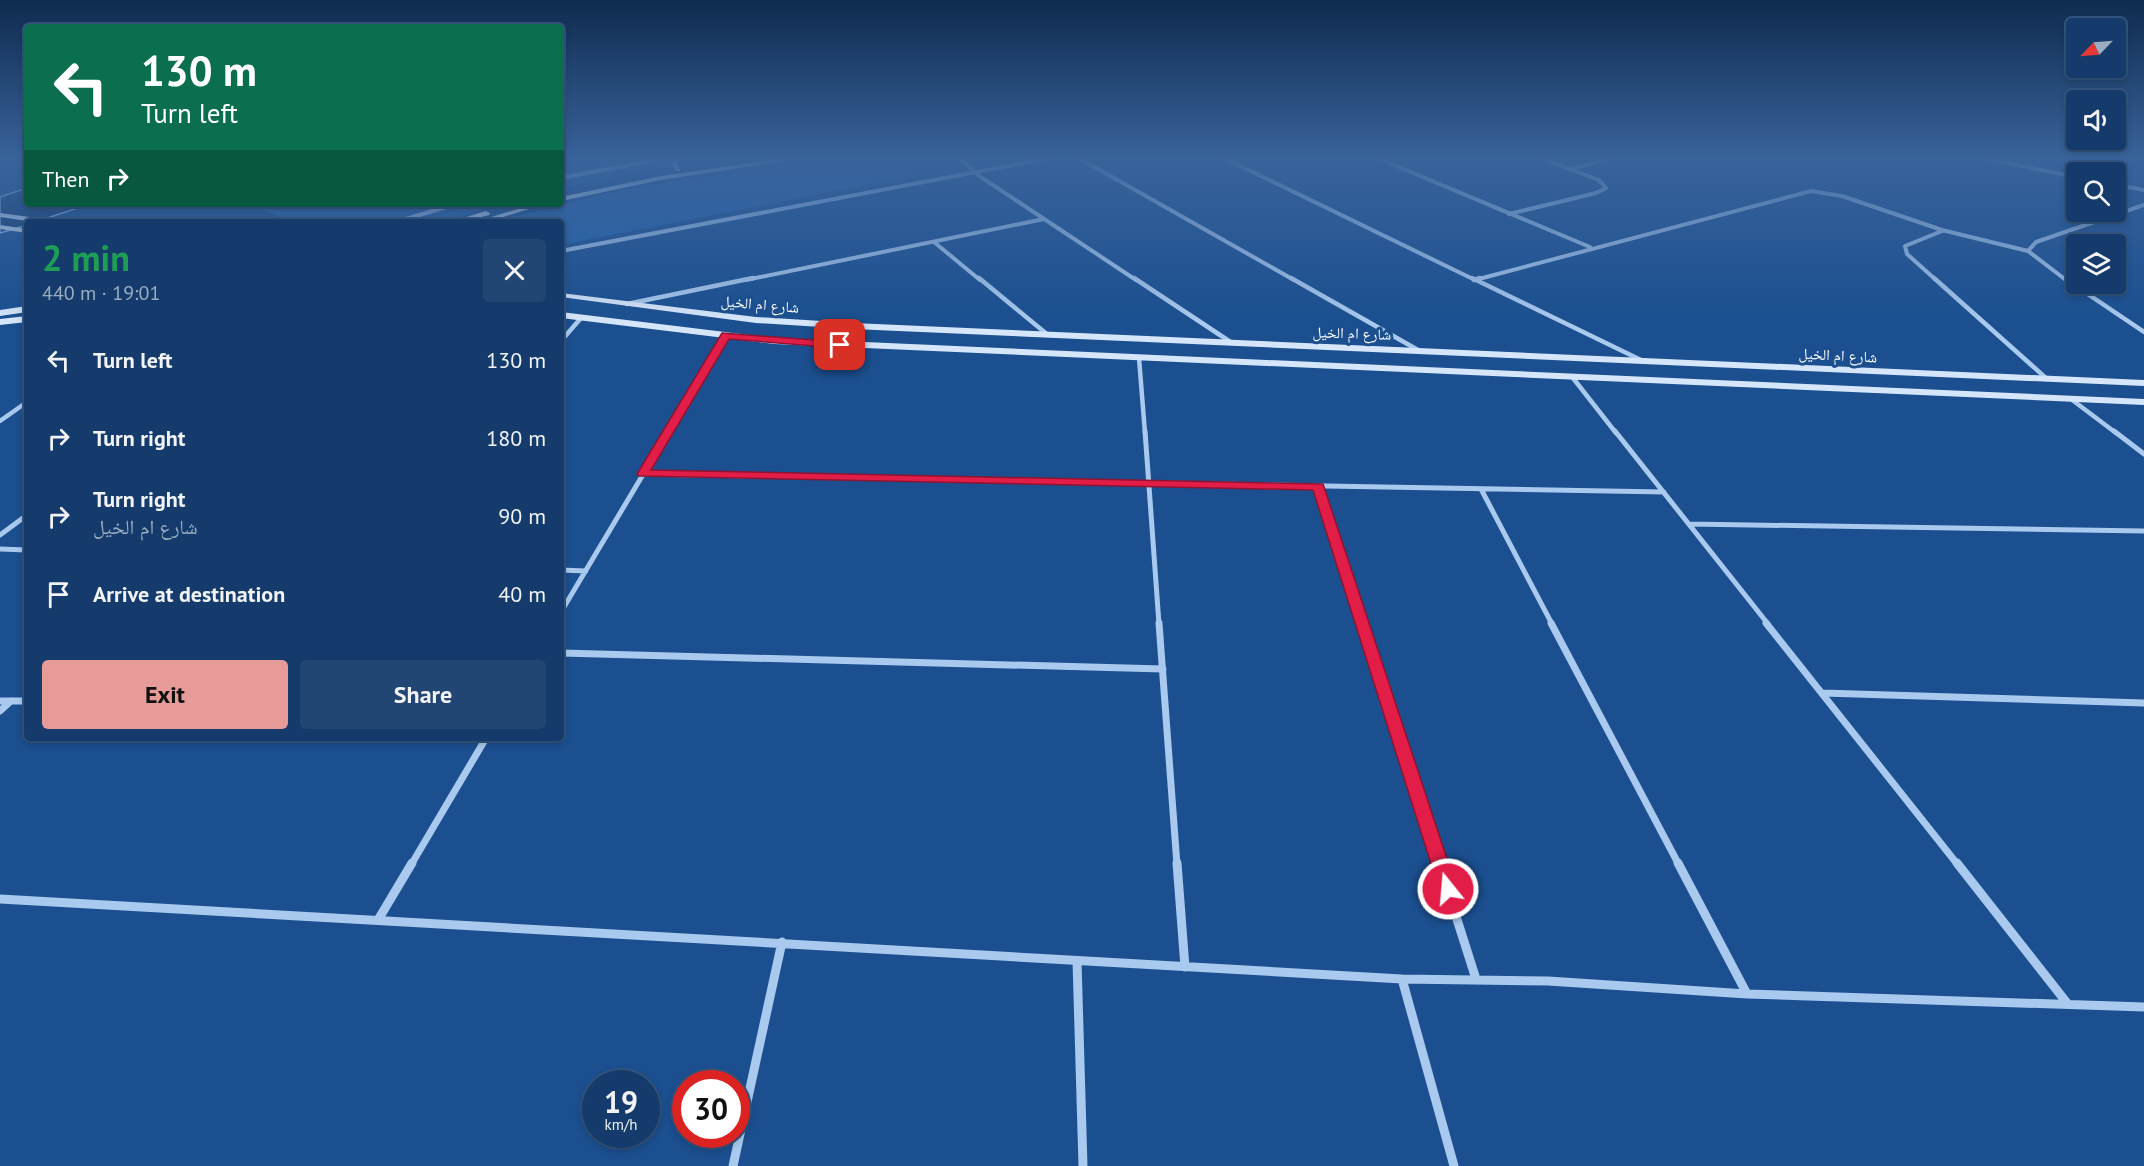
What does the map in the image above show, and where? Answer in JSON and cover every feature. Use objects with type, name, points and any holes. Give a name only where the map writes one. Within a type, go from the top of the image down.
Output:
[{"type":"main road","points":[[464,219],[490,211]]},
{"type":"main road","points":[[490,219],[516,211]]},
{"type":"main road","points":[[0,215],[29,219]]},
{"type":"main road","points":[[0,227],[24,231]]},
{"type":"main road","name":"شارع ام الخيل","points":[[564,295],[779,321],[2144,383]]},
{"type":"main road","points":[[0,313],[24,309]]},
{"type":"main road","name":"شارع ام الخيل","points":[[564,315],[726,336],[840,345],[2144,402]]},
{"type":"main road","points":[[0,322],[24,319]]},
{"type":"street","points":[[406,219],[431,211]]},
{"type":"street","points":[[564,250],[768,211]]},
{"type":"street","points":[[1033,211],[1232,343]]},
{"type":"street","points":[[1173,211],[1418,350]]},
{"type":"street","points":[[1333,211],[1643,361]]},
{"type":"street","points":[[1503,211],[1591,248]]},
{"type":"street","points":[[1509,214],[1520,211]]},
{"type":"street","points":[[1474,280],[1730,211]]},
{"type":"street","points":[[1887,211],[1942,230],[2028,251],[2034,258],[2144,332]]},
{"type":"street","points":[[2028,251],[2031,244],[2125,211]]},
{"type":"street","points":[[625,304],[1044,219]]},
{"type":"street","points":[[1942,230],[1908,243],[1905,246],[1907,254],[2047,380]]},
{"type":"street","points":[[934,242],[1048,335]]},
{"type":"street","points":[[564,338],[581,318]]},
{"type":"street","points":[[564,607],[726,336]]},
{"type":"street","points":[[1139,358],[1185,967]]},
{"type":"street","points":[[1573,378],[2067,1003]]},
{"type":"street","points":[[2071,399],[2144,454]]},
{"type":"street","points":[[0,422],[24,404]]},
{"type":"street","points":[[643,474],[1664,492]]},
{"type":"street","points":[[1318,486],[1476,979]]},
{"type":"street","points":[[1481,489],[1747,994]]},
{"type":"street","points":[[0,535],[24,517]]},
{"type":"street","points":[[1689,524],[2144,531]]},
{"type":"street","points":[[0,549],[24,550]]},
{"type":"street","points":[[564,570],[586,571]]},
{"type":"street","points":[[564,653],[1162,669]]},
{"type":"street","points":[[1823,693],[2144,703]]},
{"type":"street","points":[[0,701],[24,701]]},
{"type":"street","points":[[0,711],[11,701]]},
{"type":"street","points":[[378,920],[484,741]]},
{"type":"street","points":[[0,899],[1402,979],[1476,979],[1747,994],[2144,1007]]},
{"type":"street","points":[[733,1166],[782,942]]},
{"type":"street","points":[[1077,961],[1083,1166]]},
{"type":"street","points":[[1402,979],[1454,1166]]},
{"type":"shaded area","points":[[0,211],[67,211],[44,219],[24,219],[24,226],[0,233]]},
{"type":"shaded area","points":[[267,211],[478,211],[452,219],[284,219]]},
{"type":"shaded area","points":[[535,211],[732,211],[564,244],[564,219],[503,219]]},
{"type":"route","points":[[840,345],[726,336],[643,474],[1318,486],[1448,889]]}]
